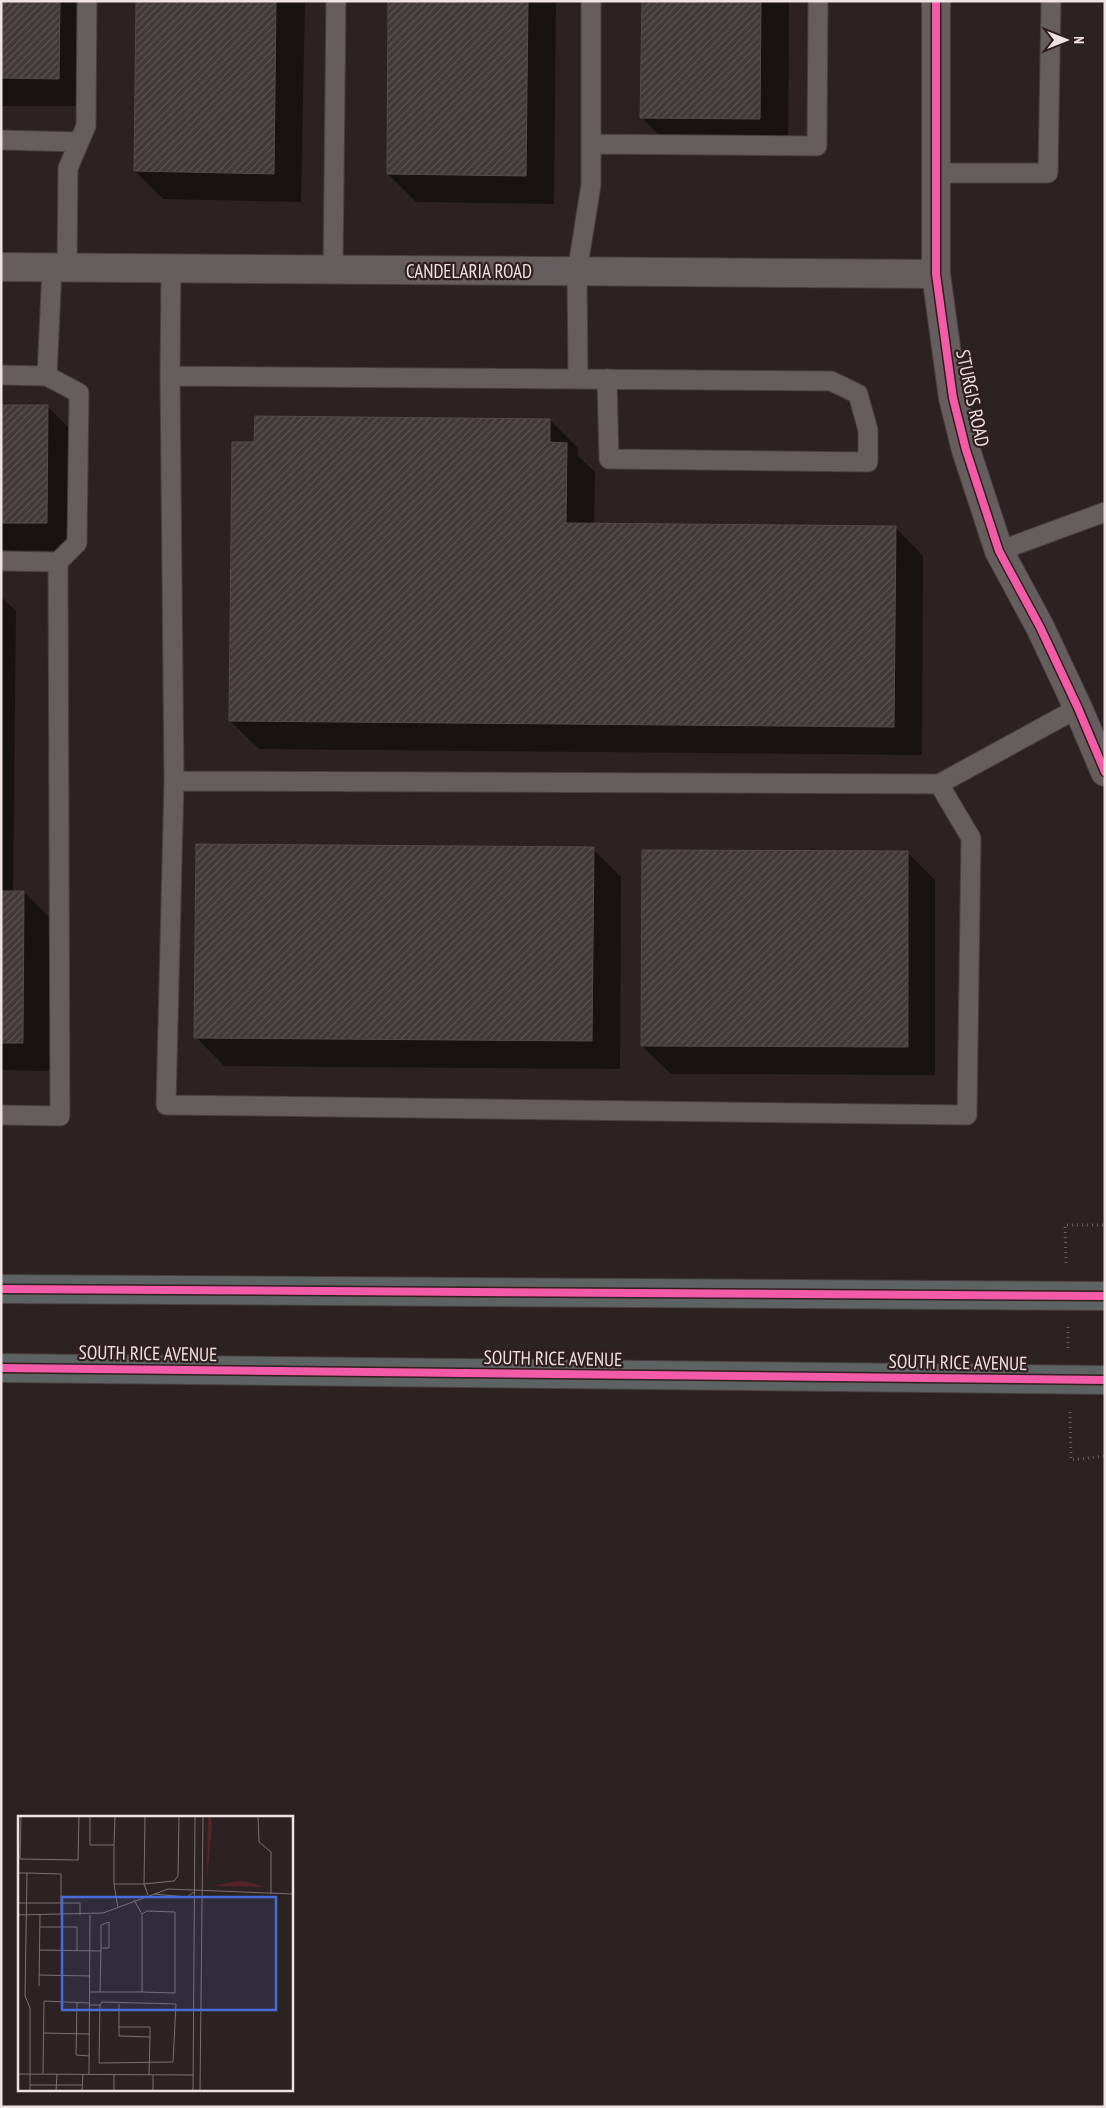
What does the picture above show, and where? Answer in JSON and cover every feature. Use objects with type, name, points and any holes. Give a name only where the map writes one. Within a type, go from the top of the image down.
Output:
[{"type":"highway","points":[[1,1289],[1105,1296]]},
{"type":"highway","name":"SOUTH RICE AVENUE","points":[[1,1368],[1105,1380]]},
{"type":"street","name":"STURGIS ROAD","points":[[936,1],[934,174],[936,274],[953,398],[966,450],[1000,551],[1040,627],[1078,708],[1105,772]]},
{"type":"street","name":"CANDELARIA ROAD","points":[[1,268],[936,274]]},
{"type":"lane","points":[[47,376],[68,168],[86,126],[87,1]]},
{"type":"lane","points":[[333,270],[336,1]]},
{"type":"lane","points":[[578,380],[577,272],[591,185],[591,1]]},
{"type":"lane","points":[[591,144],[817,146],[818,1]]},
{"type":"lane","points":[[934,174],[1048,174],[1051,1]]},
{"type":"lane","points":[[1,140],[79,142]]},
{"type":"lane","points":[[46,141],[68,168]]},
{"type":"lane","points":[[171,269],[170,376],[174,781],[166,1105],[967,1115],[971,838],[939,784]]},
{"type":"lane","points":[[1,375],[47,376],[79,394],[77,543],[58,562],[60,1116],[1,1115]]},
{"type":"lane","points":[[170,376],[831,382],[858,394],[868,430],[868,462],[609,459],[608,380]]},
{"type":"lane","points":[[1000,551],[1105,512]]},
{"type":"lane","points":[[1,560],[58,562]]},
{"type":"lane","points":[[174,781],[939,784],[1078,708]]},
{"type":"path","points":[[1105,1225],[1065,1224],[1071,1460],[1105,1456]]},
{"type":"building","points":[[1,1],[60,1],[59,79],[1,78]]},
{"type":"building","points":[[136,1],[276,1],[274,174],[134,171]]},
{"type":"building","points":[[388,1],[528,1],[526,176],[387,174]]},
{"type":"building","points":[[642,1],[761,1],[760,119],[640,118]]},
{"type":"building","points":[[1,405],[48,405],[47,523],[1,523]]},
{"type":"building","points":[[255,416],[550,419],[550,442],[567,443],[566,523],[896,526],[894,727],[229,721],[232,442],[254,442]]},
{"type":"building","points":[[196,844],[594,847],[592,1041],[194,1038]]},
{"type":"building","points":[[642,850],[908,851],[908,1047],[641,1046]]},
{"type":"building","points":[[1,891],[24,891],[23,1043],[1,1043]]},
{"type":"cycle path","points":[[936,1],[936,274],[953,398],[966,450],[999,551],[1040,627],[1078,708],[1105,772]]},
{"type":"cycle path","points":[[1,1289],[1105,1296]]},
{"type":"cycle path","points":[[1,1368],[1105,1380]]}]
